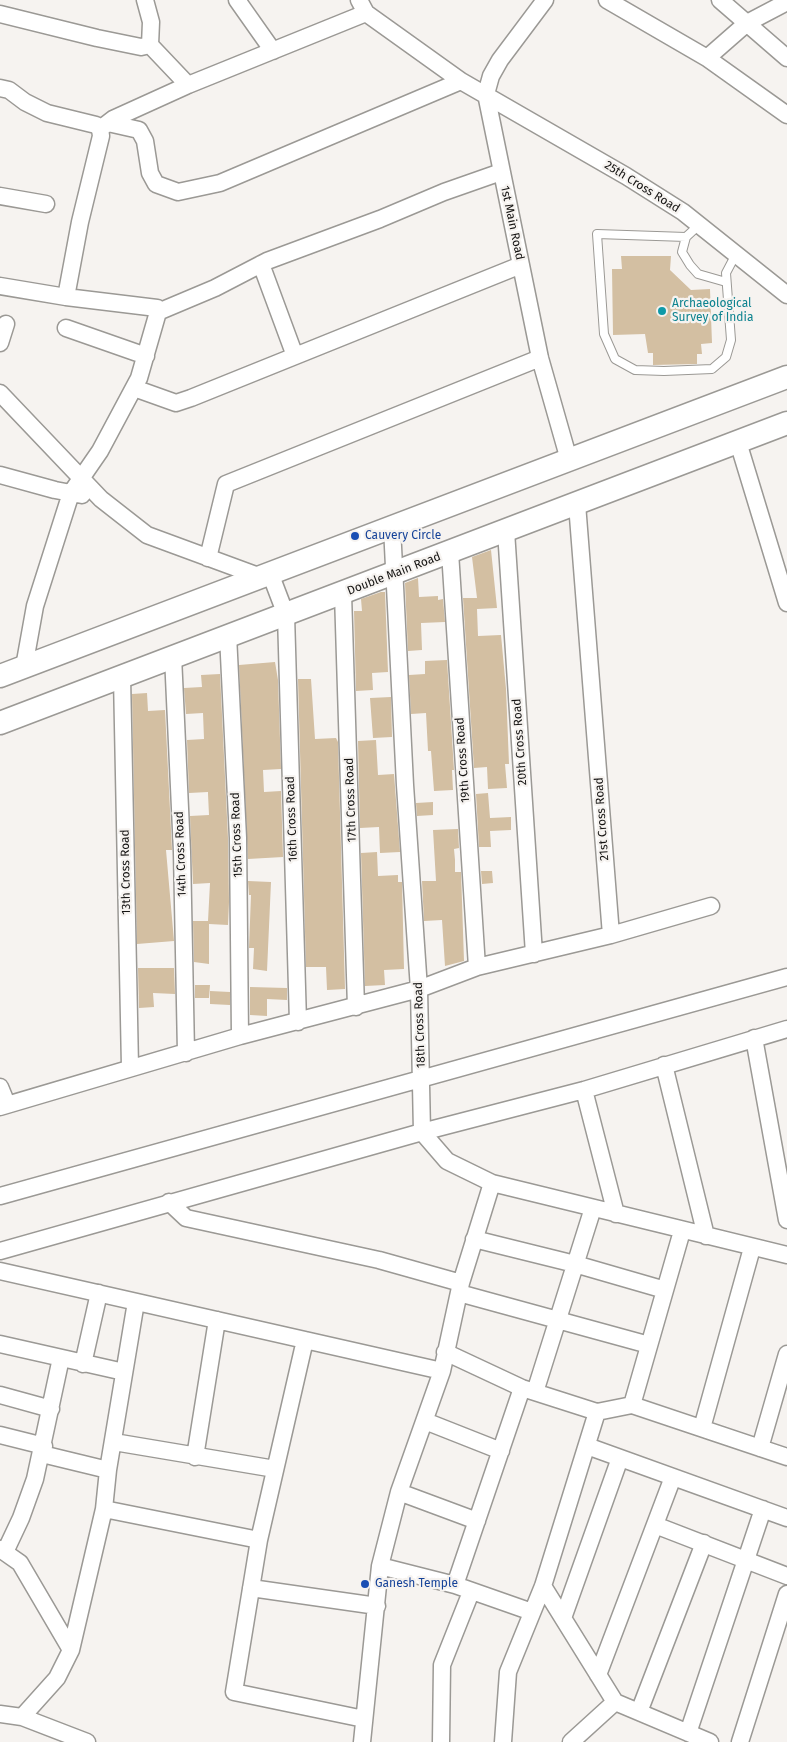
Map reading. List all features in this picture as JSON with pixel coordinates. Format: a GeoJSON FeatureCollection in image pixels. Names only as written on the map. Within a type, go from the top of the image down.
{"type":"FeatureCollection","features":[{"type":"Feature","properties":{"kind":"street"},"geometry":{"type":"LineString","coordinates":[[145,0],[151,22],[150,45],[188,85]]}},
{"type":"Feature","properties":{"kind":"street"},"geometry":{"type":"LineString","coordinates":[[237,0],[273,51]]}},
{"type":"Feature","properties":{"kind":"street","name":"1st Main Road"},"geometry":{"type":"LineString","coordinates":[[545,0],[500,60],[491,76],[486,94],[540,358],[569,460]]}},
{"type":"Feature","properties":{"kind":"street"},"geometry":{"type":"LineString","coordinates":[[607,0],[707,58],[787,115]]}},
{"type":"Feature","properties":{"kind":"street"},"geometry":{"type":"LineString","coordinates":[[720,0],[787,58]]}},
{"type":"Feature","properties":{"kind":"street"},"geometry":{"type":"LineString","coordinates":[[707,58],[747,23],[787,2]]}},
{"type":"Feature","properties":{"kind":"street"},"geometry":{"type":"LineString","coordinates":[[104,126],[188,85],[273,51],[363,7]]}},
{"type":"Feature","properties":{"kind":"street","name":"25th Cross Road"},"geometry":{"type":"LineString","coordinates":[[363,7],[461,81],[626,176],[699,225],[787,295]]}},
{"type":"Feature","properties":{"kind":"street"},"geometry":{"type":"LineString","coordinates":[[0,14],[97,38],[141,47],[150,45]]}},
{"type":"Feature","properties":{"kind":"street"},"geometry":{"type":"LineString","coordinates":[[0,88],[9,90],[24,102],[47,113],[96,125],[139,130],[145,141],[150,173],[156,184],[178,192],[220,183],[461,81]]}},
{"type":"Feature","properties":{"kind":"street"},"geometry":{"type":"LineString","coordinates":[[66,297],[80,222],[104,126]]}},
{"type":"Feature","properties":{"kind":"street"},"geometry":{"type":"LineString","coordinates":[[158,312],[215,288],[261,264],[444,192],[501,172]]}},
{"type":"Feature","properties":{"kind":"street"},"geometry":{"type":"LineString","coordinates":[[0,196],[46,204]]}},
{"type":"Feature","properties":{"kind":"street"},"geometry":{"type":"LineString","coordinates":[[261,264],[295,356]]}},
{"type":"Feature","properties":{"kind":"street"},"geometry":{"type":"LineString","coordinates":[[134,388],[176,403],[211,391],[521,265]]}},
{"type":"Feature","properties":{"kind":"street"},"geometry":{"type":"LineString","coordinates":[[0,286],[66,297],[157,308],[158,312],[146,356],[134,388],[100,451],[71,493],[35,606],[24,667]]}},
{"type":"Feature","properties":{"kind":"street"},"geometry":{"type":"LineString","coordinates":[[0,343],[6,324]]}},
{"type":"Feature","properties":{"kind":"street"},"geometry":{"type":"LineString","coordinates":[[66,328],[146,356]]}},
{"type":"Feature","properties":{"kind":"street"},"geometry":{"type":"LineString","coordinates":[[208,558],[226,484],[540,358]]}},
{"type":"Feature","properties":{"kind":"street"},"geometry":{"type":"LineString","coordinates":[[0,676],[787,378]]}},
{"type":"Feature","properties":{"kind":"street"},"geometry":{"type":"LineString","coordinates":[[0,393],[101,499],[147,534],[208,558],[265,575]]}},
{"type":"Feature","properties":{"kind":"street","name":"Double Main Road"},"geometry":{"type":"LineString","coordinates":[[0,723],[228,635],[343,594],[787,423]]}},
{"type":"Feature","properties":{"kind":"street"},"geometry":{"type":"LineString","coordinates":[[738,442],[787,603]]}},
{"type":"Feature","properties":{"kind":"street"},"geometry":{"type":"LineString","coordinates":[[0,474],[101,499]]}},
{"type":"Feature","properties":{"kind":"street","name":"21st Cross Road"},"geometry":{"type":"LineString","coordinates":[[577,504],[611,936]]}},
{"type":"Feature","properties":{"kind":"street","name":"18th Cross Road"},"geometry":{"type":"LineString","coordinates":[[392,526],[419,989],[422,1132]]}},
{"type":"Feature","properties":{"kind":"street","name":"20th Cross Road"},"geometry":{"type":"LineString","coordinates":[[506,531],[534,954]]}},
{"type":"Feature","properties":{"kind":"street","name":"19th Cross Road"},"geometry":{"type":"LineString","coordinates":[[450,552],[477,967]]}},
{"type":"Feature","properties":{"kind":"street","name":"16th Cross Road"},"geometry":{"type":"LineString","coordinates":[[265,575],[286,615],[298,1022]]}},
{"type":"Feature","properties":{"kind":"street","name":"17th Cross Road"},"geometry":{"type":"LineString","coordinates":[[343,594],[356,1007]]}},
{"type":"Feature","properties":{"kind":"street","name":"15th Cross Road"},"geometry":{"type":"LineString","coordinates":[[228,635],[238,838],[240,1036]]}},
{"type":"Feature","properties":{"kind":"street","name":"14th Cross Road"},"geometry":{"type":"LineString","coordinates":[[173,656],[182,852],[186,1053]]}},
{"type":"Feature","properties":{"kind":"street","name":"13th Cross Road"},"geometry":{"type":"LineString","coordinates":[[122,677],[130,1068]]}},
{"type":"Feature","properties":{"kind":"street"},"geometry":{"type":"LineString","coordinates":[[0,1086],[4,1106],[240,1036],[419,989],[477,967],[611,936],[711,906]]}},
{"type":"Feature","properties":{"kind":"street"},"geometry":{"type":"LineString","coordinates":[[0,1196],[787,977]]}},
{"type":"Feature","properties":{"kind":"street"},"geometry":{"type":"LineString","coordinates":[[0,1251],[422,1132],[584,1090],[664,1064],[787,1029]]}},
{"type":"Feature","properties":{"kind":"street"},"geometry":{"type":"LineString","coordinates":[[754,1038],[787,1220]]}},
{"type":"Feature","properties":{"kind":"street"},"geometry":{"type":"LineString","coordinates":[[664,1064],[706,1236]]}},
{"type":"Feature","properties":{"kind":"street"},"geometry":{"type":"LineString","coordinates":[[584,1090],[616,1214]]}},
{"type":"Feature","properties":{"kind":"street"},"geometry":{"type":"LineString","coordinates":[[422,1132],[446,1161],[492,1183],[787,1256]]}},
{"type":"Feature","properties":{"kind":"street"},"geometry":{"type":"LineString","coordinates":[[362,1742],[380,1566],[399,1492],[442,1371],[460,1288],[492,1183]]}},
{"type":"Feature","properties":{"kind":"street"},"geometry":{"type":"LineString","coordinates":[[169,1202],[186,1218],[379,1260],[557,1319],[649,1345]]}},
{"type":"Feature","properties":{"kind":"street"},"geometry":{"type":"LineString","coordinates":[[455,1586],[501,1451],[529,1390],[557,1319],[593,1208]]}},
{"type":"Feature","properties":{"kind":"street"},"geometry":{"type":"LineString","coordinates":[[632,1405],[682,1231]]}},
{"type":"Feature","properties":{"kind":"street"},"geometry":{"type":"LineString","coordinates":[[474,1239],[575,1264],[665,1290]]}},
{"type":"Feature","properties":{"kind":"street"},"geometry":{"type":"LineString","coordinates":[[702,1428],[752,1248]]}},
{"type":"Feature","properties":{"kind":"street"},"geometry":{"type":"LineString","coordinates":[[0,1271],[442,1371]]}},
{"type":"Feature","properties":{"kind":"street"},"geometry":{"type":"LineString","coordinates":[[83,1364],[99,1293]]}},
{"type":"Feature","properties":{"kind":"street"},"geometry":{"type":"LineString","coordinates":[[22,1717],[57,1678],[71,1650],[104,1509],[108,1470],[136,1302]]}},
{"type":"Feature","properties":{"kind":"street"},"geometry":{"type":"LineString","coordinates":[[195,1457],[218,1320]]}},
{"type":"Feature","properties":{"kind":"street"},"geometry":{"type":"LineString","coordinates":[[305,1340],[259,1540],[234,1692],[364,1719]]}},
{"type":"Feature","properties":{"kind":"street"},"geometry":{"type":"LineString","coordinates":[[0,1344],[124,1372]]}},
{"type":"Feature","properties":{"kind":"street"},"geometry":{"type":"LineString","coordinates":[[445,1352],[529,1390],[597,1412],[632,1405],[787,1457]]}},
{"type":"Feature","properties":{"kind":"street"},"geometry":{"type":"LineString","coordinates":[[760,1448],[787,1354]]}},
{"type":"Feature","properties":{"kind":"street"},"geometry":{"type":"LineString","coordinates":[[61,1358],[43,1450],[21,1518],[2,1551],[20,1563],[71,1650]]}},
{"type":"Feature","properties":{"kind":"street"},"geometry":{"type":"LineString","coordinates":[[0,1395],[51,1409]]}},
{"type":"Feature","properties":{"kind":"street"},"geometry":{"type":"LineString","coordinates":[[503,1742],[508,1672],[543,1586],[597,1412]]}},
{"type":"Feature","properties":{"kind":"street"},"geometry":{"type":"LineString","coordinates":[[425,1421],[501,1451]]}},
{"type":"Feature","properties":{"kind":"street"},"geometry":{"type":"LineString","coordinates":[[0,1435],[108,1470]]}},
{"type":"Feature","properties":{"kind":"street"},"geometry":{"type":"LineString","coordinates":[[114,1442],[275,1469]]}},
{"type":"Feature","properties":{"kind":"street"},"geometry":{"type":"LineString","coordinates":[[587,1446],[787,1518]]}},
{"type":"Feature","properties":{"kind":"street"},"geometry":{"type":"LineString","coordinates":[[563,1618],[620,1458]]}},
{"type":"Feature","properties":{"kind":"street"},"geometry":{"type":"LineString","coordinates":[[598,1674],[673,1477]]}},
{"type":"Feature","properties":{"kind":"street"},"geometry":{"type":"LineString","coordinates":[[399,1492],[477,1521]]}},
{"type":"Feature","properties":{"kind":"street"},"geometry":{"type":"LineString","coordinates":[[104,1509],[259,1540]]}},
{"type":"Feature","properties":{"kind":"street"},"geometry":{"type":"LineString","coordinates":[[688,1733],[763,1509]]}},
{"type":"Feature","properties":{"kind":"street"},"geometry":{"type":"LineString","coordinates":[[655,1525],[787,1576]]}},
{"type":"Feature","properties":{"kind":"street"},"geometry":{"type":"LineString","coordinates":[[639,1712],[704,1544]]}},
{"type":"Feature","properties":{"kind":"street"},"geometry":{"type":"LineString","coordinates":[[380,1566],[455,1586],[532,1612]]}},
{"type":"Feature","properties":{"kind":"street"},"geometry":{"type":"LineString","coordinates":[[543,1586],[614,1702],[710,1742]]}},
{"type":"Feature","properties":{"kind":"street"},"geometry":{"type":"LineString","coordinates":[[251,1588],[377,1606]]}},
{"type":"Feature","properties":{"kind":"street"},"geometry":{"type":"LineString","coordinates":[[441,1742],[442,1665],[471,1592]]}},
{"type":"Feature","properties":{"kind":"street"},"geometry":{"type":"LineString","coordinates":[[740,1742],[787,1594]]}},
{"type":"Feature","properties":{"kind":"street"},"geometry":{"type":"LineString","coordinates":[[571,1742],[614,1702]]}},
{"type":"Feature","properties":{"kind":"street"},"geometry":{"type":"LineString","coordinates":[[0,1714],[22,1717],[88,1742]]}},
{"type":"Feature","properties":{"kind":"lane"},"geometry":{"type":"LineString","coordinates":[[699,225],[686,237],[682,252],[698,274],[726,282]]}},
{"type":"Feature","properties":{"kind":"lane"},"geometry":{"type":"LineString","coordinates":[[686,237],[597,234],[604,334],[615,359],[635,370],[712,369],[726,357],[731,340],[726,273],[736,254]]}},
{"type":"Feature","properties":{"kind":"building","name":"Archaeological Survey of India"},"geometry":{"type":"Polygon","coordinates":[[[621,256],[671,256],[670,270],[691,290],[710,289],[712,343],[701,344],[702,354],[697,354],[697,364],[653,365],[653,353],[648,353],[645,334],[613,335],[612,269],[622,269],[621,256]]]}},
{"type":"Feature","properties":{"kind":"building"},"geometry":{"type":"Polygon","coordinates":[[[491,550],[497,608],[477,609],[478,636],[501,635],[506,689],[509,764],[505,764],[507,788],[488,789],[487,767],[474,768],[463,598],[477,598],[472,557],[491,550]]]}},
{"type":"Feature","properties":{"kind":"building"},"geometry":{"type":"Polygon","coordinates":[[[418,578],[419,597],[438,596],[438,600],[443,599],[445,622],[421,623],[422,650],[408,651],[405,583],[418,578]]]}},
{"type":"Feature","properties":{"kind":"building"},"geometry":{"type":"Polygon","coordinates":[[[385,592],[388,672],[372,673],[373,690],[356,691],[354,611],[362,611],[361,599],[385,592]]]}},
{"type":"Feature","properties":{"kind":"building"},"geometry":{"type":"Polygon","coordinates":[[[447,660],[454,770],[452,770],[453,790],[434,791],[431,751],[428,751],[426,713],[411,714],[409,675],[425,674],[425,661],[447,660]]]}},
{"type":"Feature","properties":{"kind":"building"},"geometry":{"type":"Polygon","coordinates":[[[275,662],[278,680],[281,769],[263,770],[264,792],[281,791],[283,857],[248,859],[239,665],[275,662]]]}},
{"type":"Feature","properties":{"kind":"building"},"geometry":{"type":"Polygon","coordinates":[[[220,674],[228,838],[229,902],[228,925],[209,924],[209,964],[194,962],[193,921],[208,921],[210,883],[193,884],[190,816],[209,815],[208,792],[189,793],[187,740],[204,739],[203,713],[186,714],[184,688],[202,687],[201,675],[220,674]]]}},
{"type":"Feature","properties":{"kind":"building"},"geometry":{"type":"Polygon","coordinates":[[[298,679],[311,679],[315,739],[336,738],[338,742],[345,989],[327,990],[326,967],[306,967],[298,679]]]}},
{"type":"Feature","properties":{"kind":"building"},"geometry":{"type":"Polygon","coordinates":[[[147,693],[148,711],[165,710],[172,850],[166,850],[174,941],[137,944],[132,694],[147,693]]]}},
{"type":"Feature","properties":{"kind":"building"},"geometry":{"type":"Polygon","coordinates":[[[391,697],[392,737],[373,738],[370,698],[391,697]]]}},
{"type":"Feature","properties":{"kind":"building"},"geometry":{"type":"Polygon","coordinates":[[[376,740],[378,775],[394,774],[400,852],[380,853],[379,827],[360,828],[358,741],[376,740]]]}},
{"type":"Feature","properties":{"kind":"building"},"geometry":{"type":"Polygon","coordinates":[[[488,793],[490,818],[511,817],[511,830],[490,831],[491,847],[479,847],[476,794],[488,793]]]}},
{"type":"Feature","properties":{"kind":"building"},"geometry":{"type":"Polygon","coordinates":[[[433,802],[433,815],[417,816],[416,803],[433,802]]]}},
{"type":"Feature","properties":{"kind":"building"},"geometry":{"type":"Polygon","coordinates":[[[458,829],[459,848],[454,849],[455,872],[461,872],[464,961],[445,966],[442,920],[424,921],[422,881],[436,881],[433,830],[458,829]]]}},
{"type":"Feature","properties":{"kind":"building"},"geometry":{"type":"Polygon","coordinates":[[[377,852],[378,876],[398,875],[398,882],[402,882],[404,969],[384,970],[385,985],[365,986],[361,853],[377,852]]]}},
{"type":"Feature","properties":{"kind":"building"},"geometry":{"type":"Polygon","coordinates":[[[481,871],[492,871],[493,883],[482,884],[481,871]]]}},
{"type":"Feature","properties":{"kind":"building"},"geometry":{"type":"Polygon","coordinates":[[[248,881],[271,882],[267,971],[253,969],[254,948],[249,948],[251,895],[249,895],[248,881]]]}},
{"type":"Feature","properties":{"kind":"building"},"geometry":{"type":"Polygon","coordinates":[[[138,968],[174,968],[175,994],[153,993],[154,1007],[139,1008],[138,968]]]}},
{"type":"Feature","properties":{"kind":"building"},"geometry":{"type":"Polygon","coordinates":[[[195,985],[210,985],[209,998],[195,998],[195,985]]]}},
{"type":"Feature","properties":{"kind":"building"},"geometry":{"type":"Polygon","coordinates":[[[250,987],[287,988],[287,1000],[267,999],[267,1016],[250,1015],[250,987]]]}},
{"type":"Feature","properties":{"kind":"building"},"geometry":{"type":"Polygon","coordinates":[[[210,991],[230,992],[230,1005],[210,1004],[210,991]]]}},
{"type":"Feature","properties":{"kind":"place","name":"Archaeological Survey of India"},"geometry":{"type":"Point","coordinates":[662,311]}},
{"type":"Feature","properties":{"kind":"place","name":"Cauvery Circle"},"geometry":{"type":"Point","coordinates":[355,536]}},
{"type":"Feature","properties":{"kind":"place","name":"Ganesh Temple"},"geometry":{"type":"Point","coordinates":[365,1584]}}]}
